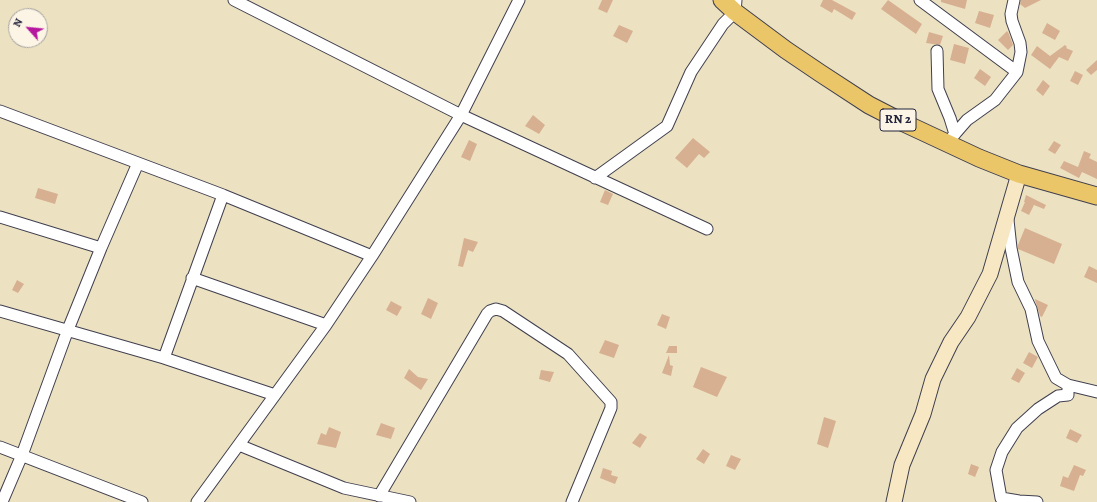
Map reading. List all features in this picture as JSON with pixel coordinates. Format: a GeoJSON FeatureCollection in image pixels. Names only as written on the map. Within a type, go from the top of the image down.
{"type":"FeatureCollection","features":[{"type":"Feature","properties":{"kind":"main road","name":"RN 2"},"geometry":{"type":"LineString","coordinates":[[722,0],[735,6],[791,53],[869,105],[907,125],[951,139],[979,158],[1019,174],[1097,196]]}},
{"type":"Feature","properties":{"kind":"street"},"geometry":{"type":"LineString","coordinates":[[234,0],[461,116],[707,229]]}},
{"type":"Feature","properties":{"kind":"street"},"geometry":{"type":"LineString","coordinates":[[920,0],[1017,72]]}},
{"type":"Feature","properties":{"kind":"street"},"geometry":{"type":"LineString","coordinates":[[951,139],[967,120],[993,103],[1017,72],[1021,47],[1012,21],[1011,14],[1014,0]]}},
{"type":"Feature","properties":{"kind":"street"},"geometry":{"type":"LineString","coordinates":[[198,502],[326,325],[372,256],[461,116],[515,1]]}},
{"type":"Feature","properties":{"kind":"street"},"geometry":{"type":"LineString","coordinates":[[595,178],[667,126],[691,72],[735,6]]}},
{"type":"Feature","properties":{"kind":"street"},"geometry":{"type":"LineString","coordinates":[[937,51],[938,89],[948,114],[951,139]]}},
{"type":"Feature","properties":{"kind":"street"},"geometry":{"type":"LineString","coordinates":[[0,111],[223,195],[372,256]]}},
{"type":"Feature","properties":{"kind":"street"},"geometry":{"type":"LineString","coordinates":[[2,502],[22,455],[67,332],[138,163]]}},
{"type":"Feature","properties":{"kind":"street"},"geometry":{"type":"LineString","coordinates":[[894,502],[902,465],[923,414],[933,379],[951,342],[968,317],[989,276],[1019,174]]}},
{"type":"Feature","properties":{"kind":"street"},"geometry":{"type":"LineString","coordinates":[[164,358],[223,195]]}},
{"type":"Feature","properties":{"kind":"street"},"geometry":{"type":"LineString","coordinates":[[1007,215],[1011,248],[1018,282],[1031,309],[1038,341],[1056,378],[1068,385],[1097,392]]}},
{"type":"Feature","properties":{"kind":"street"},"geometry":{"type":"LineString","coordinates":[[0,217],[101,248]]}},
{"type":"Feature","properties":{"kind":"street"},"geometry":{"type":"LineString","coordinates":[[192,278],[326,325]]}},
{"type":"Feature","properties":{"kind":"street"},"geometry":{"type":"LineString","coordinates":[[379,496],[487,314],[496,309],[503,311],[568,354],[612,402],[611,408],[572,502]]}},
{"type":"Feature","properties":{"kind":"street"},"geometry":{"type":"LineString","coordinates":[[0,311],[67,332],[164,358],[275,395]]}},
{"type":"Feature","properties":{"kind":"street"},"geometry":{"type":"LineString","coordinates":[[1037,502],[1001,498],[996,470],[1002,452],[1017,428],[1038,409],[1058,396],[1068,395],[1068,385]]}},
{"type":"Feature","properties":{"kind":"street"},"geometry":{"type":"LineString","coordinates":[[239,445],[344,488],[410,502]]}},
{"type":"Feature","properties":{"kind":"street"},"geometry":{"type":"LineString","coordinates":[[0,447],[142,502]]}},
{"type":"Feature","properties":{"kind":"building"},"geometry":{"type":"Polygon","coordinates":[[[602,0],[613,0],[607,13],[598,9],[602,0]]]}},
{"type":"Feature","properties":{"kind":"building"},"geometry":{"type":"Polygon","coordinates":[[[823,0],[832,0],[856,13],[852,20],[834,9],[832,13],[820,6],[823,0]]]}},
{"type":"Feature","properties":{"kind":"building"},"geometry":{"type":"Polygon","coordinates":[[[888,0],[922,24],[916,34],[881,9],[888,0]]]}},
{"type":"Feature","properties":{"kind":"building"},"geometry":{"type":"Polygon","coordinates":[[[941,0],[967,0],[965,9],[941,2],[941,0]]]}},
{"type":"Feature","properties":{"kind":"building"},"geometry":{"type":"Polygon","coordinates":[[[1021,0],[1041,0],[1025,8],[1020,4],[1021,0]]]}},
{"type":"Feature","properties":{"kind":"building"},"geometry":{"type":"Polygon","coordinates":[[[979,11],[994,15],[990,28],[975,23],[979,11]]]}},
{"type":"Feature","properties":{"kind":"building"},"geometry":{"type":"Polygon","coordinates":[[[1047,23],[1060,31],[1055,40],[1042,33],[1047,23]]]}},
{"type":"Feature","properties":{"kind":"building"},"geometry":{"type":"Polygon","coordinates":[[[619,25],[633,31],[627,43],[613,36],[619,25]]]}},
{"type":"Feature","properties":{"kind":"building"},"geometry":{"type":"Polygon","coordinates":[[[1007,31],[1013,45],[1008,50],[998,40],[1007,31]]]}},
{"type":"Feature","properties":{"kind":"building"},"geometry":{"type":"Polygon","coordinates":[[[929,32],[943,36],[940,45],[926,43],[929,32]]]}},
{"type":"Feature","properties":{"kind":"building"},"geometry":{"type":"Polygon","coordinates":[[[954,44],[969,48],[965,64],[950,60],[954,44]]]}},
{"type":"Feature","properties":{"kind":"building"},"geometry":{"type":"Polygon","coordinates":[[[1065,45],[1067,47],[1066,48],[1073,51],[1068,61],[1059,57],[1050,69],[1031,55],[1037,46],[1050,56],[1065,45]]]}},
{"type":"Feature","properties":{"kind":"building"},"geometry":{"type":"Polygon","coordinates":[[[1097,60],[1097,70],[1091,75],[1086,70],[1097,60]]]}},
{"type":"Feature","properties":{"kind":"building"},"geometry":{"type":"Polygon","coordinates":[[[980,69],[991,77],[985,86],[974,78],[980,69]]]}},
{"type":"Feature","properties":{"kind":"building"},"geometry":{"type":"Polygon","coordinates":[[[1075,71],[1083,75],[1078,85],[1070,81],[1075,71]]]}},
{"type":"Feature","properties":{"kind":"building"},"geometry":{"type":"Polygon","coordinates":[[[1043,80],[1050,86],[1043,96],[1036,90],[1043,80]]]}},
{"type":"Feature","properties":{"kind":"building"},"geometry":{"type":"Polygon","coordinates":[[[533,115],[545,125],[539,134],[525,126],[533,115]]]}},
{"type":"Feature","properties":{"kind":"building"},"geometry":{"type":"Polygon","coordinates":[[[693,138],[710,152],[704,158],[699,154],[687,168],[675,158],[693,138]]]}},
{"type":"Feature","properties":{"kind":"building"},"geometry":{"type":"Polygon","coordinates":[[[469,140],[477,144],[470,161],[461,157],[469,140]]]}},
{"type":"Feature","properties":{"kind":"building"},"geometry":{"type":"Polygon","coordinates":[[[1054,141],[1061,145],[1055,154],[1048,150],[1054,141]]]}},
{"type":"Feature","properties":{"kind":"building"},"geometry":{"type":"Polygon","coordinates":[[[1084,151],[1091,154],[1089,158],[1097,162],[1097,179],[1082,172],[1079,178],[1060,168],[1064,161],[1078,167],[1084,151]]]}},
{"type":"Feature","properties":{"kind":"building"},"geometry":{"type":"Polygon","coordinates":[[[38,188],[58,194],[55,204],[35,198],[38,188]]]}},
{"type":"Feature","properties":{"kind":"building"},"geometry":{"type":"Polygon","coordinates":[[[605,190],[613,194],[608,205],[600,202],[605,190]]]}},
{"type":"Feature","properties":{"kind":"building"},"geometry":{"type":"Polygon","coordinates":[[[1026,195],[1046,205],[1044,209],[1034,205],[1029,215],[1021,211],[1026,195]]]}},
{"type":"Feature","properties":{"kind":"building"},"geometry":{"type":"Polygon","coordinates":[[[1025,228],[1062,244],[1054,264],[1018,249],[1018,245],[1025,228]]]}},
{"type":"Feature","properties":{"kind":"building"},"geometry":{"type":"Polygon","coordinates":[[[464,238],[478,242],[473,252],[468,250],[463,267],[458,266],[464,238]]]}},
{"type":"Feature","properties":{"kind":"building"},"geometry":{"type":"Polygon","coordinates":[[[1089,266],[1097,270],[1097,283],[1084,277],[1089,266]]]}},
{"type":"Feature","properties":{"kind":"building"},"geometry":{"type":"Polygon","coordinates":[[[17,280],[24,284],[18,293],[12,290],[17,280]]]}},
{"type":"Feature","properties":{"kind":"building"},"geometry":{"type":"Polygon","coordinates":[[[428,298],[438,303],[431,319],[421,314],[428,298]]]}},
{"type":"Feature","properties":{"kind":"building"},"geometry":{"type":"Polygon","coordinates":[[[1035,299],[1048,305],[1042,317],[1040,316],[1035,299]]]}},
{"type":"Feature","properties":{"kind":"building"},"geometry":{"type":"Polygon","coordinates":[[[391,301],[402,307],[397,316],[386,310],[391,301]]]}},
{"type":"Feature","properties":{"kind":"building"},"geometry":{"type":"Polygon","coordinates":[[[662,314],[670,317],[666,329],[657,325],[662,314]]]}},
{"type":"Feature","properties":{"kind":"building"},"geometry":{"type":"Polygon","coordinates":[[[605,340],[619,345],[614,358],[599,353],[605,340]]]}},
{"type":"Feature","properties":{"kind":"building"},"geometry":{"type":"Polygon","coordinates":[[[669,346],[677,346],[677,353],[666,353],[669,346]]]}},
{"type":"Feature","properties":{"kind":"building"},"geometry":{"type":"Polygon","coordinates":[[[1029,352],[1038,357],[1032,368],[1023,363],[1029,352]]]}},
{"type":"Feature","properties":{"kind":"building"},"geometry":{"type":"Polygon","coordinates":[[[669,355],[670,365],[673,366],[671,376],[662,373],[669,355]]]}},
{"type":"Feature","properties":{"kind":"building"},"geometry":{"type":"Polygon","coordinates":[[[701,367],[727,377],[717,397],[693,387],[701,367]]]}},
{"type":"Feature","properties":{"kind":"building"},"geometry":{"type":"Polygon","coordinates":[[[1017,368],[1025,373],[1019,383],[1011,379],[1017,368]]]}},
{"type":"Feature","properties":{"kind":"building"},"geometry":{"type":"Polygon","coordinates":[[[409,369],[418,377],[428,379],[421,390],[404,378],[409,369]]]}},
{"type":"Feature","properties":{"kind":"building"},"geometry":{"type":"Polygon","coordinates":[[[541,370],[554,372],[550,382],[539,379],[541,370]]]}},
{"type":"Feature","properties":{"kind":"building"},"geometry":{"type":"Polygon","coordinates":[[[824,417],[836,421],[828,448],[817,444],[824,417]]]}},
{"type":"Feature","properties":{"kind":"building"},"geometry":{"type":"Polygon","coordinates":[[[381,423],[395,428],[391,439],[376,435],[381,423]]]}},
{"type":"Feature","properties":{"kind":"building"},"geometry":{"type":"Polygon","coordinates":[[[329,427],[341,432],[336,448],[317,444],[321,433],[326,435],[329,427]]]}},
{"type":"Feature","properties":{"kind":"building"},"geometry":{"type":"Polygon","coordinates":[[[1070,429],[1082,435],[1077,443],[1066,438],[1070,429]]]}},
{"type":"Feature","properties":{"kind":"building"},"geometry":{"type":"Polygon","coordinates":[[[640,433],[647,437],[640,448],[632,443],[640,433]]]}},
{"type":"Feature","properties":{"kind":"building"},"geometry":{"type":"Polygon","coordinates":[[[703,449],[710,454],[704,464],[696,459],[703,449]]]}},
{"type":"Feature","properties":{"kind":"building"},"geometry":{"type":"Polygon","coordinates":[[[731,455],[741,459],[735,470],[726,466],[731,455]]]}},
{"type":"Feature","properties":{"kind":"building"},"geometry":{"type":"Polygon","coordinates":[[[971,464],[979,467],[975,477],[968,474],[971,464]]]}},
{"type":"Feature","properties":{"kind":"building"},"geometry":{"type":"Polygon","coordinates":[[[1074,465],[1086,470],[1083,476],[1080,475],[1074,491],[1060,486],[1063,476],[1068,478],[1074,465]]]}},
{"type":"Feature","properties":{"kind":"building"},"geometry":{"type":"Polygon","coordinates":[[[603,468],[612,471],[611,475],[618,477],[615,484],[600,478],[603,468]]]}}]}
